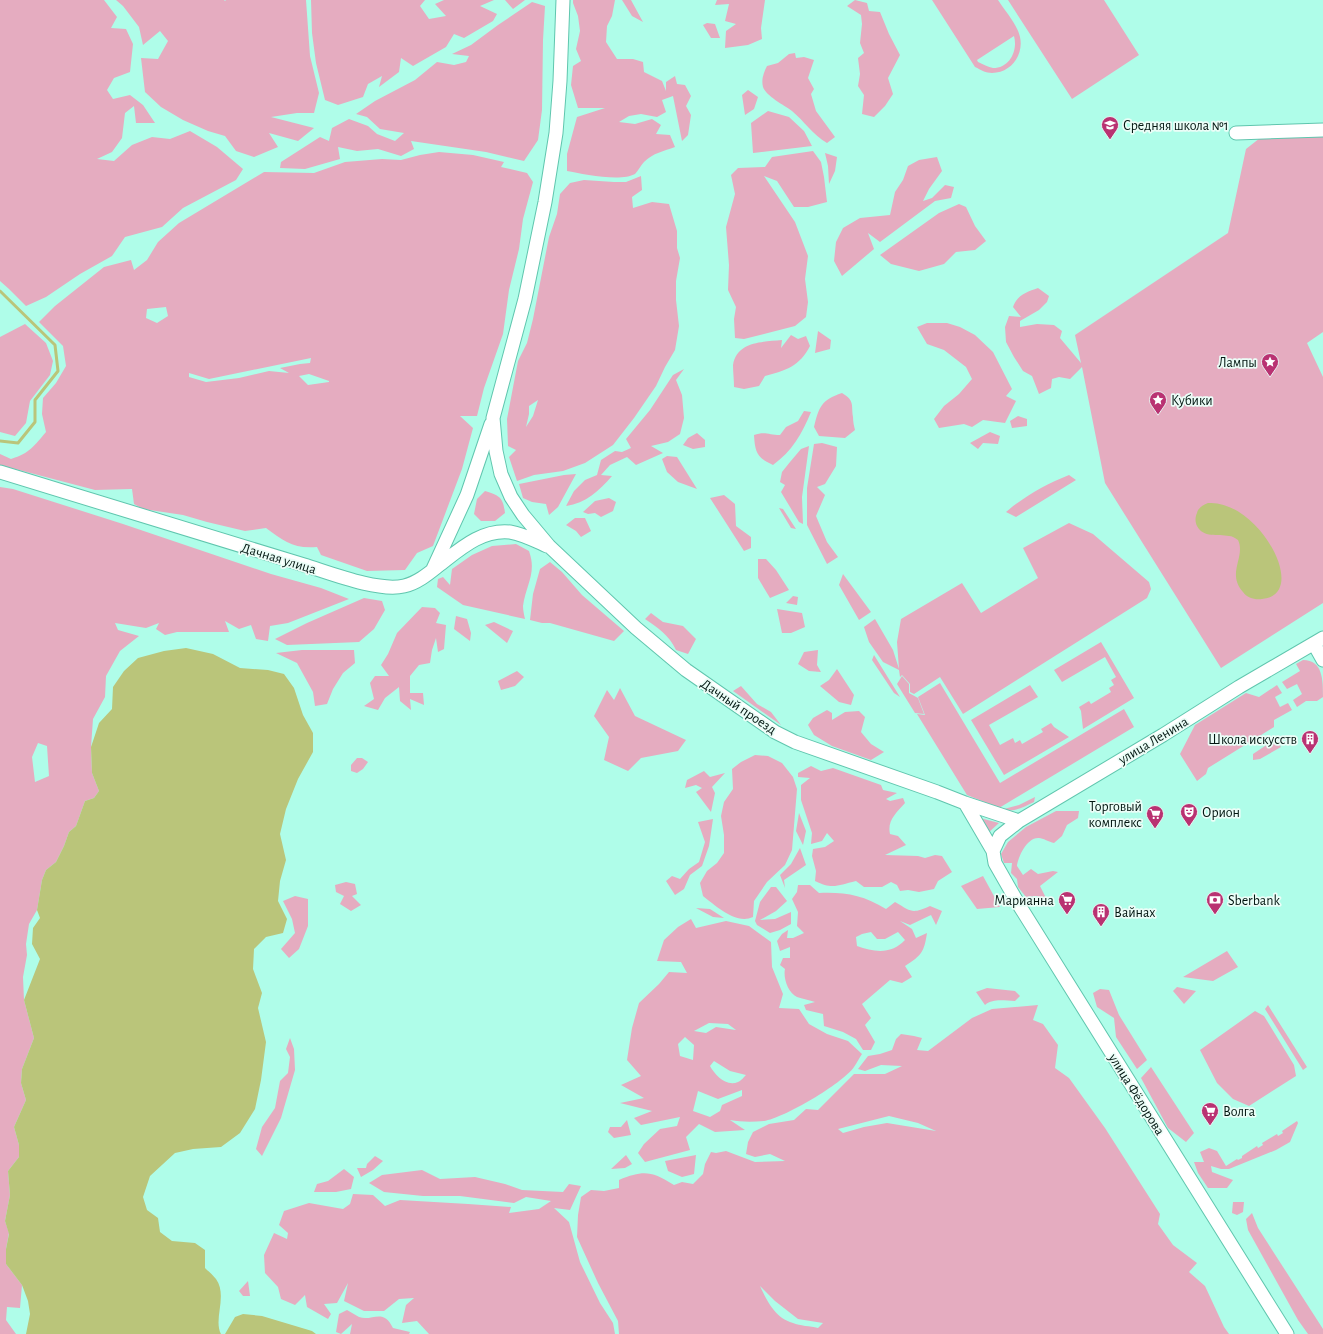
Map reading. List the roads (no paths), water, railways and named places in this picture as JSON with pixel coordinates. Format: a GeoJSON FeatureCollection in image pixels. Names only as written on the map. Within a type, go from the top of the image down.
{"type":"FeatureCollection","features":[{"type":"Feature","properties":{"kind":"street"},"geometry":{"type":"LineString","coordinates":[[432,571],[467,495],[493,418],[525,299],[545,202],[556,133],[560,81],[562,0]]}},
{"type":"Feature","properties":{"kind":"street"},"geometry":{"type":"LineString","coordinates":[[1236,133],[1323,130]]}},
{"type":"Feature","properties":{"kind":"street","name":"Дачный проезд"},"geometry":{"type":"LineString","coordinates":[[493,418],[496,451],[501,474],[511,497],[523,515],[549,546],[636,628],[686,670],[775,732],[795,742],[1019,821]]}},
{"type":"Feature","properties":{"kind":"street","name":"Дачная улица"},"geometry":{"type":"LineString","coordinates":[[0,472],[296,563],[389,588],[405,586],[418,581],[459,549],[478,538],[494,533],[510,532],[549,546]]}},
{"type":"Feature","properties":{"kind":"street"},"geometry":{"type":"LineString","coordinates":[[1318,641],[1323,660]]}},
{"type":"Feature","properties":{"kind":"street","name":"улица Ленина"},"geometry":{"type":"LineString","coordinates":[[993,851],[1000,836],[1019,821],[1163,735],[1239,687],[1318,641]]}},
{"type":"Feature","properties":{"kind":"street","name":"улица Фёдорова"},"geometry":{"type":"LineString","coordinates":[[965,803],[993,851],[995,864],[1019,905],[1287,1334]]}},
{"type":"Feature","properties":{"kind":"waterway"},"geometry":{"type":"LineString","coordinates":[[0,291],[55,345],[58,371],[35,400],[35,422],[18,443],[0,441]]}},
{"type":"Feature","properties":{"kind":"place","name":"Средняя школа №1"},"geometry":{"type":"Point","coordinates":[1110,140]}},
{"type":"Feature","properties":{"kind":"place","name":"Лампы"},"geometry":{"type":"Point","coordinates":[1270,377]}},
{"type":"Feature","properties":{"kind":"place","name":"Кубики"},"geometry":{"type":"Point","coordinates":[1158,415]}},
{"type":"Feature","properties":{"kind":"place","name":"Школа искусств"},"geometry":{"type":"Point","coordinates":[1310,754]}},
{"type":"Feature","properties":{"kind":"place","name":"Орион"},"geometry":{"type":"Point","coordinates":[1189,827]}},
{"type":"Feature","properties":{"kind":"place","name":"Торговый комплекс"},"geometry":{"type":"Point","coordinates":[1155,829]}},
{"type":"Feature","properties":{"kind":"place","name":"Марианна"},"geometry":{"type":"Point","coordinates":[1067,915]}},
{"type":"Feature","properties":{"kind":"place","name":"Sberbank"},"geometry":{"type":"Point","coordinates":[1215,915]}},
{"type":"Feature","properties":{"kind":"place","name":"Вайнах"},"geometry":{"type":"Point","coordinates":[1101,927]}},
{"type":"Feature","properties":{"kind":"place","name":"Волга"},"geometry":{"type":"Point","coordinates":[1210,1126]}}]}
